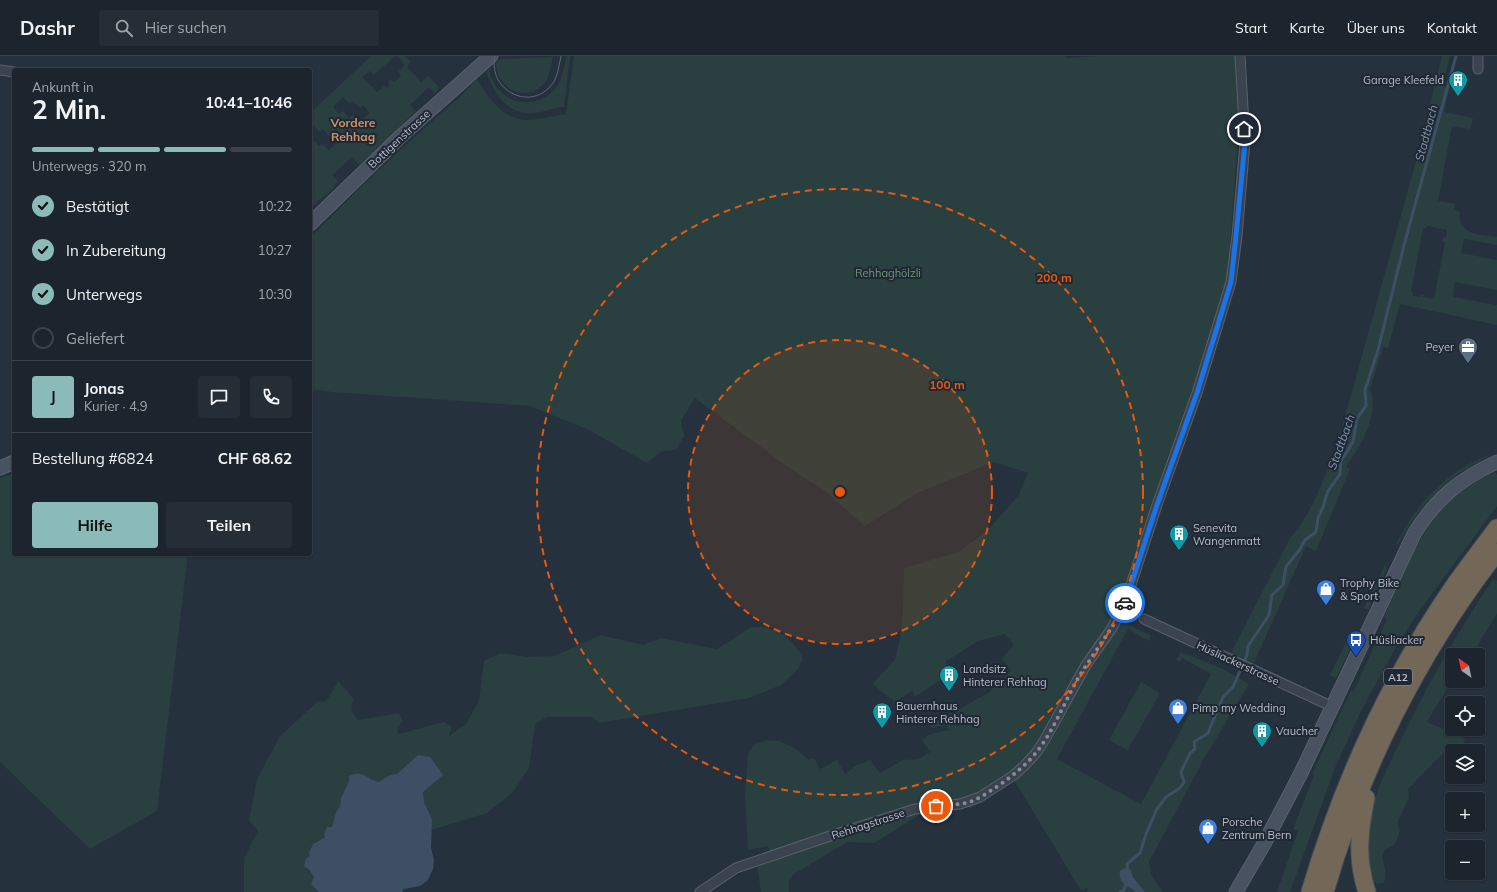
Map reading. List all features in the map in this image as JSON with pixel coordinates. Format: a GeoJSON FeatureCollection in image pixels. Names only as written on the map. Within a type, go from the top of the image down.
{"type":"FeatureCollection","features":[{"type":"Feature","properties":{"kind":"highway","name":"A12"},"geometry":{"type":"LineString","coordinates":[[1310,892],[1330,829],[1352,772],[1387,699],[1413,651],[1454,587],[1496,530]]}},
{"type":"Feature","properties":{"kind":"highway","name":"A12"},"geometry":{"type":"LineString","coordinates":[[1325,892],[1348,822],[1376,754],[1400,705],[1425,659],[1465,595],[1494,556]]}},
{"type":"Feature","properties":{"kind":"highway"},"geometry":{"type":"LineString","coordinates":[[1367,892],[1361,864],[1359,837],[1376,754]]}},
{"type":"Feature","properties":{"kind":"highway"},"geometry":{"type":"LineString","coordinates":[[1299,892],[1333,799],[1352,772]]}},
{"type":"Feature","properties":{"kind":"main road","name":"Bottigenstrasse"},"geometry":{"type":"LineString","coordinates":[[312,222],[401,136],[491,56]]}},
{"type":"Feature","properties":{"kind":"main road"},"geometry":{"type":"LineString","coordinates":[[1236,892],[1291,793],[1333,708],[1408,543],[1432,508],[1452,488],[1474,473],[1497,462]]}},
{"type":"Feature","properties":{"kind":"main road"},"geometry":{"type":"LineString","coordinates":[[0,468],[12,463]]}},
{"type":"Feature","properties":{"kind":"street","name":"Rehhagstrasse"},"geometry":{"type":"LineString","coordinates":[[700,892],[736,868],[824,838],[915,809],[960,804],[971,801],[980,797],[1014,775],[1036,753],[1044,741],[1086,665],[1112,628],[1126,600],[1157,505],[1197,393],[1229,289],[1236,236],[1245,142],[1240,56]]}},
{"type":"Feature","properties":{"kind":"street"},"geometry":{"type":"LineString","coordinates":[[1478,56],[1478,69]]}},
{"type":"Feature","properties":{"kind":"street"},"geometry":{"type":"LineString","coordinates":[[0,70],[12,72]]}},
{"type":"Feature","properties":{"kind":"street","name":"Hüsliackerstrasse"},"geometry":{"type":"LineString","coordinates":[[1144,619],[1333,708]]}},
{"type":"Feature","properties":{"kind":"green space"},"geometry":{"type":"Polygon","coordinates":[[[371,56],[395,56],[374,75],[370,71],[362,77],[377,92],[384,86],[387,88],[390,85],[388,82],[391,79],[394,82],[401,76],[398,72],[405,65],[397,56],[405,56],[411,62],[407,67],[421,82],[428,76],[439,87],[435,93],[429,87],[410,105],[416,111],[359,165],[352,157],[332,175],[338,181],[334,186],[335,187],[312,206],[312,139],[319,146],[322,144],[329,150],[339,141],[333,134],[329,136],[323,129],[319,132],[313,125],[312,126],[312,111],[371,56]],[[343,97],[333,107],[339,114],[343,111],[349,118],[353,115],[359,122],[370,113],[363,105],[360,108],[353,101],[350,104],[343,97]]]}},
{"type":"Feature","properties":{"kind":"green space"},"geometry":{"type":"Polygon","coordinates":[[[567,56],[570,56],[564,107],[534,113],[516,111],[503,102],[493,88],[486,72],[489,69],[494,84],[507,96],[514,100],[530,102],[545,97],[557,86],[562,75],[567,56]]]}},
{"type":"Feature","properties":{"kind":"green space","name":"Rehhaghölzli"},"geometry":{"type":"Polygon","coordinates":[[[574,56],[1065,56],[1065,58],[1100,56],[1235,56],[1239,123],[1230,247],[1226,280],[1206,355],[1122,599],[1109,625],[1036,750],[995,783],[969,797],[953,801],[916,804],[770,851],[767,846],[748,850],[745,795],[748,754],[755,744],[768,740],[780,741],[796,749],[809,760],[814,758],[820,769],[837,760],[845,774],[857,765],[870,760],[880,773],[903,760],[918,759],[930,752],[922,740],[930,734],[949,730],[947,725],[932,728],[930,725],[988,693],[1011,671],[1002,658],[1014,645],[1005,634],[978,641],[945,662],[951,673],[915,697],[912,691],[895,702],[872,684],[895,660],[900,638],[903,611],[904,568],[959,552],[988,530],[1018,496],[1028,473],[994,462],[917,493],[865,526],[825,491],[781,462],[695,398],[681,421],[684,436],[676,450],[662,451],[647,463],[589,430],[530,406],[312,389],[312,236],[370,178],[477,79],[491,100],[497,106],[510,116],[517,119],[541,119],[566,114],[574,56]]]}},
{"type":"Feature","properties":{"kind":"green space"},"geometry":{"type":"Polygon","coordinates":[[[1442,56],[1450,56],[1443,85],[1450,87],[1444,112],[1473,118],[1470,129],[1452,126],[1438,201],[1455,204],[1454,210],[1460,212],[1460,221],[1466,230],[1476,234],[1497,237],[1497,245],[1464,239],[1461,253],[1497,260],[1497,290],[1455,282],[1453,297],[1497,305],[1497,325],[1400,304],[1388,348],[1383,347],[1370,389],[1373,408],[1371,419],[1363,440],[1346,466],[1350,469],[1316,551],[1306,546],[1254,663],[1231,653],[1290,538],[1308,513],[1327,471],[1342,427],[1412,176],[1442,56]],[[1427,226],[1426,228],[1423,228],[1411,292],[1414,293],[1413,296],[1420,297],[1421,294],[1424,295],[1423,297],[1434,299],[1445,242],[1442,241],[1443,237],[1446,237],[1447,230],[1427,226]]]}},
{"type":"Feature","properties":{"kind":"green space"},"geometry":{"type":"Polygon","coordinates":[[[553,57],[546,81],[539,88],[531,92],[523,93],[507,87],[501,81],[497,73],[496,63],[501,59],[553,57]]]}},
{"type":"Feature","properties":{"kind":"green space"},"geometry":{"type":"Polygon","coordinates":[[[1488,455],[1489,456],[1448,481],[1437,491],[1418,514],[1397,545],[1396,544],[1413,516],[1434,491],[1459,470],[1488,455]]]}},
{"type":"Feature","properties":{"kind":"green space"},"geometry":{"type":"Polygon","coordinates":[[[1495,472],[1497,475],[1497,506],[1420,610],[1396,647],[1361,711],[1335,768],[1290,892],[1277,892],[1298,831],[1293,829],[1314,775],[1312,774],[1387,619],[1384,618],[1416,548],[1436,516],[1449,502],[1467,487],[1495,472]]]}},
{"type":"Feature","properties":{"kind":"green space"},"geometry":{"type":"Polygon","coordinates":[[[12,474],[12,556],[188,556],[157,811],[90,849],[0,762],[0,478],[12,474]]]}},
{"type":"Feature","properties":{"kind":"green space"},"geometry":{"type":"Polygon","coordinates":[[[1385,565],[1387,569],[1368,610],[1364,608],[1385,565]]]}},
{"type":"Feature","properties":{"kind":"green space"},"geometry":{"type":"Polygon","coordinates":[[[1493,579],[1497,581],[1497,613],[1476,648],[1450,648],[1493,579]]]}},
{"type":"Feature","properties":{"kind":"green space"},"geometry":{"type":"Polygon","coordinates":[[[1121,620],[1151,636],[1149,641],[1128,629],[1057,759],[1141,804],[1211,674],[1182,658],[1180,662],[1176,660],[1181,652],[1223,669],[1249,684],[1205,757],[1149,862],[1151,874],[1163,892],[1145,892],[1133,877],[1131,870],[1126,886],[1135,892],[1087,892],[1088,888],[1083,890],[1080,889],[1014,780],[973,807],[921,814],[874,843],[847,842],[794,874],[789,879],[789,892],[761,892],[757,865],[800,849],[917,812],[966,806],[1013,779],[1121,620]]]}},
{"type":"Feature","properties":{"kind":"green space"},"geometry":{"type":"Polygon","coordinates":[[[751,627],[763,627],[778,632],[797,648],[803,658],[798,669],[781,685],[749,698],[599,723],[592,717],[547,717],[535,724],[529,768],[513,792],[487,813],[431,830],[432,819],[424,802],[418,755],[398,773],[388,776],[379,782],[374,781],[371,778],[349,776],[349,781],[341,798],[340,806],[336,812],[332,827],[325,837],[316,841],[304,866],[314,877],[319,892],[244,892],[244,858],[258,831],[249,821],[257,779],[280,736],[318,701],[326,702],[338,681],[354,699],[352,710],[358,720],[399,713],[403,721],[397,727],[398,734],[444,722],[452,726],[449,736],[466,724],[479,701],[484,661],[500,653],[527,657],[554,656],[601,635],[643,645],[661,638],[717,649],[751,627]]]}},
{"type":"Feature","properties":{"kind":"green space"},"geometry":{"type":"Polygon","coordinates":[[[1348,638],[1354,641],[1336,678],[1330,675],[1348,638]]]}},
{"type":"Feature","properties":{"kind":"green space"},"geometry":{"type":"Polygon","coordinates":[[[1445,656],[1445,688],[1447,688],[1427,722],[1445,730],[1445,736],[1460,736],[1465,740],[1463,744],[1445,744],[1445,753],[1442,754],[1408,789],[1409,798],[1397,823],[1400,831],[1395,844],[1385,850],[1382,855],[1385,872],[1384,883],[1377,884],[1373,881],[1368,859],[1367,843],[1369,820],[1378,790],[1386,771],[1431,680],[1445,656]]]}},
{"type":"Feature","properties":{"kind":"green space"},"geometry":{"type":"Polygon","coordinates":[[[1141,682],[1160,693],[1128,750],[1109,740],[1141,682]]]}},
{"type":"Feature","properties":{"kind":"water"},"geometry":{"type":"Polygon","coordinates":[[[418,755],[430,757],[443,775],[423,792],[424,802],[432,819],[431,848],[434,860],[433,869],[428,880],[420,886],[404,889],[402,892],[319,892],[311,884],[314,877],[304,866],[306,859],[310,856],[309,853],[313,844],[325,837],[324,834],[327,827],[332,827],[336,812],[340,806],[341,798],[349,781],[349,776],[354,774],[362,774],[379,782],[388,776],[398,773],[418,755]]]}},
{"type":"Feature","properties":{"kind":"water"},"geometry":{"type":"Polygon","coordinates":[[[1125,868],[1131,870],[1133,877],[1145,892],[1135,892],[1121,881],[1120,871],[1125,868]]]}},
{"type":"Feature","properties":{"kind":"waterway","name":"Stadtbach"},"geometry":{"type":"LineString","coordinates":[[1128,872],[1127,864],[1140,853],[1146,834],[1157,809],[1166,797],[1180,788],[1184,782],[1181,772],[1190,753],[1195,749],[1194,742],[1208,733],[1223,697],[1233,687],[1247,655],[1248,646],[1269,615],[1272,595],[1283,585],[1286,567],[1305,540],[1316,532],[1318,518],[1328,491],[1340,474],[1341,461],[1353,442],[1357,418],[1366,406],[1365,390],[1378,350],[1404,245],[1456,56]]}},
{"type":"Feature","properties":{"kind":"waterway"},"geometry":{"type":"LineString","coordinates":[[1120,892],[1124,890],[1126,883]]}},
{"type":"Feature","properties":{"kind":"tram line"},"geometry":{"type":"LineString","coordinates":[[495,56],[494,68],[498,79],[504,88],[513,94],[523,97],[534,96],[544,92],[553,83],[561,56]]}},
{"type":"Feature","properties":{"kind":"way so far"},"geometry":{"type":"LineString","coordinates":[[936,806],[960,804],[980,797],[997,787],[1024,766],[1036,753],[1044,741],[1073,687],[1086,665],[1112,628],[1125,603]]}},
{"type":"Feature","properties":{"kind":"place","name":"Garage Kleefeld"},"geometry":{"type":"Point","coordinates":[1458,97]}},
{"type":"Feature","properties":{"kind":"place","name":"Peyer"},"geometry":{"type":"Point","coordinates":[1468,364]}},
{"type":"Feature","properties":{"kind":"place","name":"Senevita Wangenmatt"},"geometry":{"type":"Point","coordinates":[1179,551]}},
{"type":"Feature","properties":{"kind":"place","name":"Trophy Bike & Sport"},"geometry":{"type":"Point","coordinates":[1326,606]}},
{"type":"Feature","properties":{"kind":"place","name":"Hüsliacker"},"geometry":{"type":"Point","coordinates":[1356,657]}},
{"type":"Feature","properties":{"kind":"place","name":"Landsitz Hinterer Rehhag"},"geometry":{"type":"Point","coordinates":[949,692]}},
{"type":"Feature","properties":{"kind":"place","name":"Pimp my Wedding"},"geometry":{"type":"Point","coordinates":[1178,725]}},
{"type":"Feature","properties":{"kind":"place","name":"Bauernhaus Hinterer Rehhag"},"geometry":{"type":"Point","coordinates":[882,729]}},
{"type":"Feature","properties":{"kind":"place","name":"Vaucher"},"geometry":{"type":"Point","coordinates":[1262,748]}},
{"type":"Feature","properties":{"kind":"place","name":"Porsche Zentrum Bern"},"geometry":{"type":"Point","coordinates":[1208,845]}},
{"type":"Feature","properties":{"kind":"district","name":"Vordere Rehhag"},"geometry":{"type":"Point","coordinates":[353,129]}},
{"type":"Feature","properties":{"kind":"route"},"geometry":{"type":"LineString","coordinates":[[1125,603],[1157,505],[1197,393],[1231,282],[1245,142],[1244,129]]}}]}
